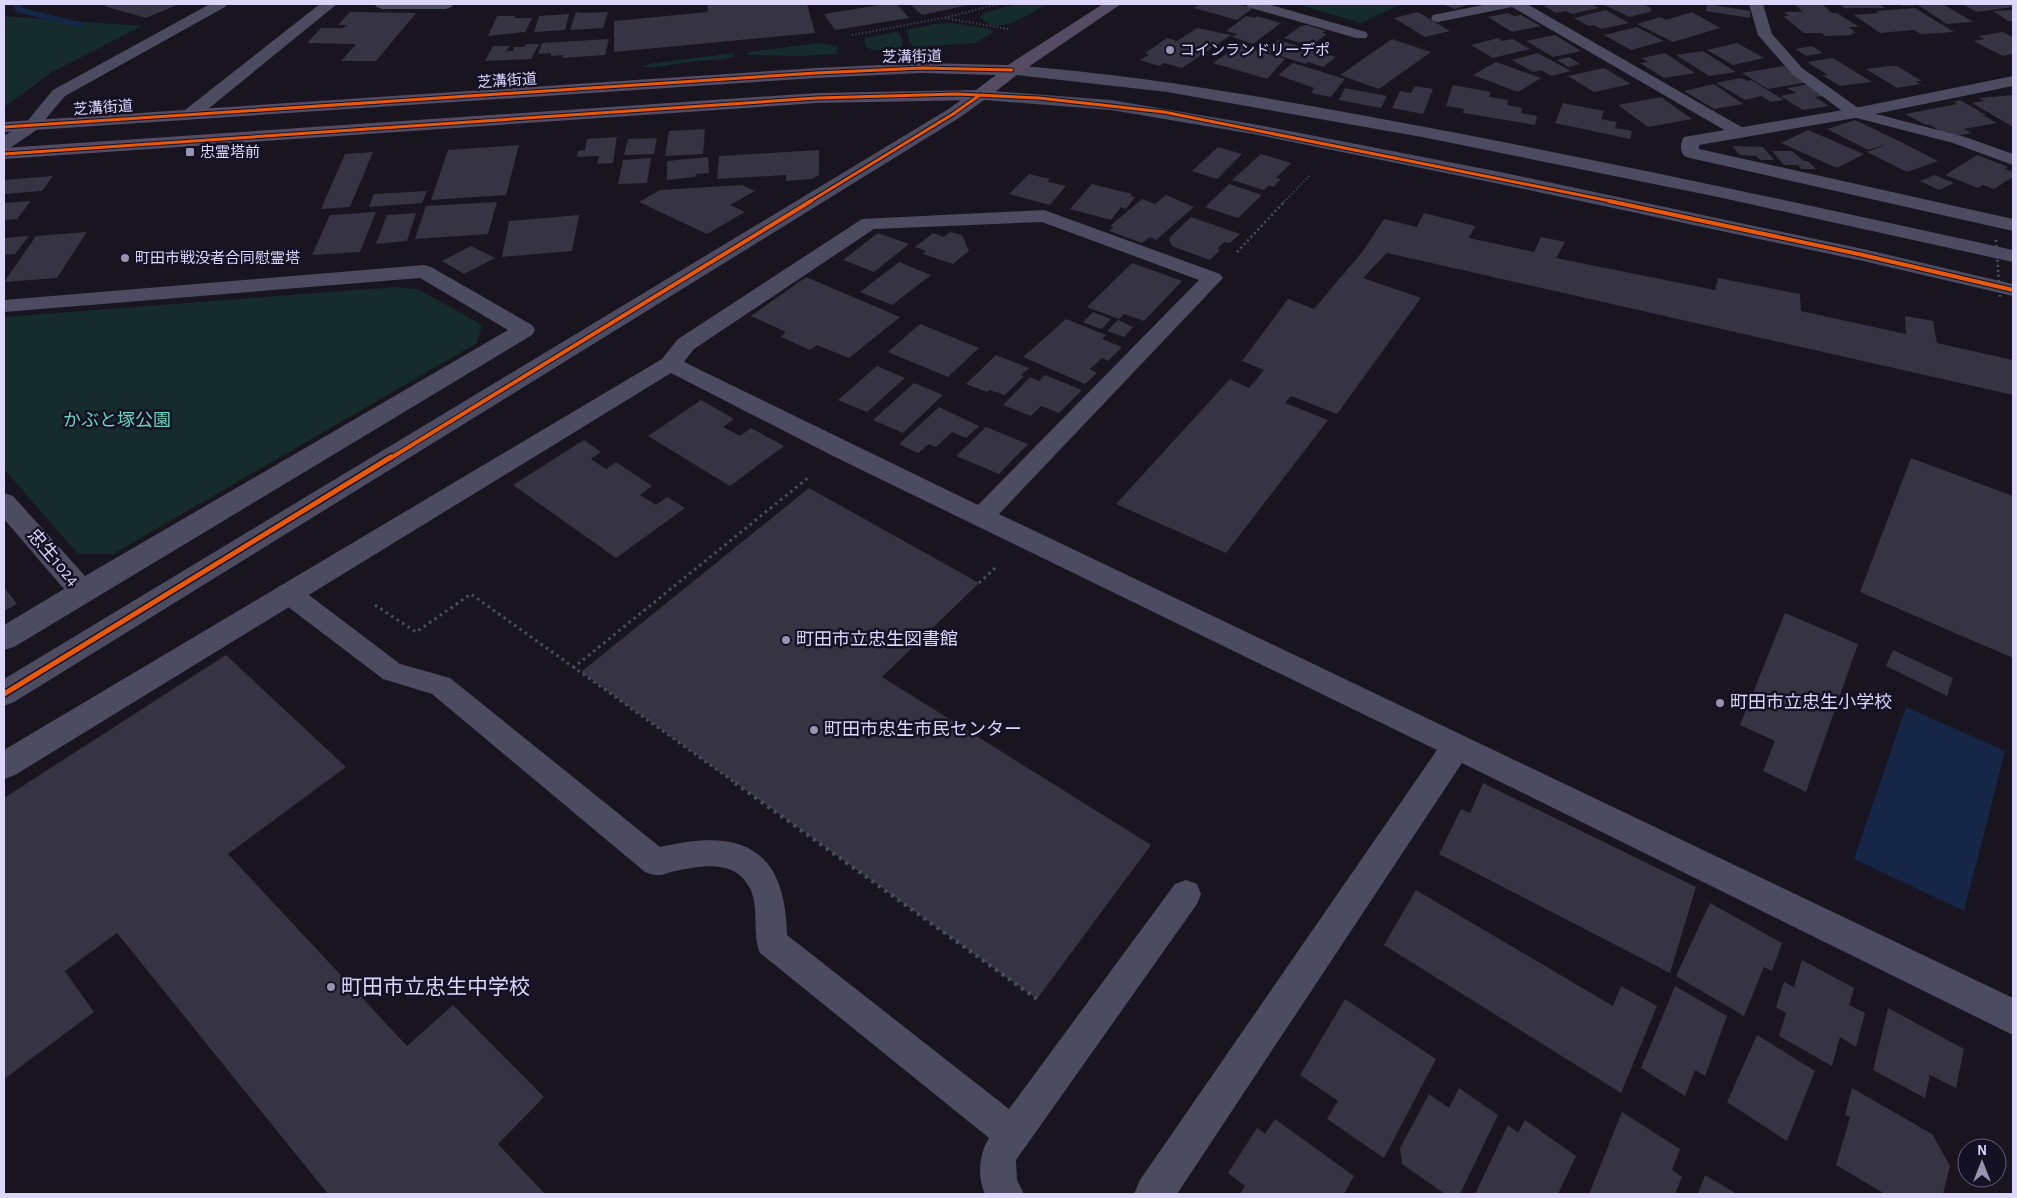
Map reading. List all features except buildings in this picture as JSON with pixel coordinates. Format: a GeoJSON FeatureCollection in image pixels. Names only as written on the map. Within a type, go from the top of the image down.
{"type":"FeatureCollection","features":[{"type":"Feature","properties":{"kind":"main road"},"geometry":{"type":"LineString","coordinates":[[4,154],[818,98],[904,94],[980,95],[1012,70],[1113,4]]}},
{"type":"Feature","properties":{"kind":"main road","name":"芝溝街道"},"geometry":{"type":"LineString","coordinates":[[4,127],[816,73],[922,68],[1012,70]]}},
{"type":"Feature","properties":{"kind":"street"},"geometry":{"type":"LineString","coordinates":[[191,114],[329,4]]}},
{"type":"Feature","properties":{"kind":"street"},"geometry":{"type":"LineString","coordinates":[[382,4],[446,4]]}},
{"type":"Feature","properties":{"kind":"street"},"geometry":{"type":"LineString","coordinates":[[1012,70],[1117,79],[1266,103],[1509,149],[1862,222],[2013,256]]}},
{"type":"Feature","properties":{"kind":"street"},"geometry":{"type":"LineString","coordinates":[[2013,81],[1855,113],[1690,141],[1690,152],[2013,225]]}},
{"type":"Feature","properties":{"kind":"street"},"geometry":{"type":"LineString","coordinates":[[4,694],[953,114],[980,95],[1111,105],[1244,127],[1510,180],[1854,253],[2006,294]]}},
{"type":"Feature","properties":{"kind":"street"},"geometry":{"type":"LineString","coordinates":[[4,144],[32,125]]}},
{"type":"Feature","properties":{"kind":"street"},"geometry":{"type":"LineString","coordinates":[[4,766],[670,364],[686,344],[869,223],[1044,216],[1214,278],[981,517]]}},
{"type":"Feature","properties":{"kind":"street"},"geometry":{"type":"LineString","coordinates":[[4,306],[424,271],[524,330],[4,639]]}},
{"type":"Feature","properties":{"kind":"street"},"geometry":{"type":"LineString","coordinates":[[670,364],[842,450],[2013,1016]]}},
{"type":"Feature","properties":{"kind":"street","name":"忠生1024"},"geometry":{"type":"LineString","coordinates":[[4,502],[82,591]]}},
{"type":"Feature","properties":{"kind":"street"},"geometry":{"type":"LineString","coordinates":[[1154,1194],[1457,746]]}},
{"type":"Feature","properties":{"kind":"lane"},"geometry":{"type":"LineString","coordinates":[[32,125],[59,94],[220,4]]}},
{"type":"Feature","properties":{"kind":"lane"},"geometry":{"type":"LineString","coordinates":[[1253,4],[1278,7],[1361,35]]}},
{"type":"Feature","properties":{"kind":"lane"},"geometry":{"type":"LineString","coordinates":[[1438,18],[1507,4]]}},
{"type":"Feature","properties":{"kind":"lane"},"geometry":{"type":"LineString","coordinates":[[1517,4],[1605,52],[1739,132]]}},
{"type":"Feature","properties":{"kind":"lane"},"geometry":{"type":"LineString","coordinates":[[1756,4],[1765,35],[1797,71],[1855,113],[1960,140],[2013,160]]}},
{"type":"Feature","properties":{"kind":"lane"},"geometry":{"type":"LineString","coordinates":[[1463,13],[1477,22]]}},
{"type":"Feature","properties":{"kind":"lane"},"geometry":{"type":"LineString","coordinates":[[288,593],[392,672],[441,686],[656,862],[701,852],[721,853],[745,859],[760,876],[768,896],[771,942],[1012,1134]]}},
{"type":"Feature","properties":{"kind":"lane"},"geometry":{"type":"LineString","coordinates":[[1006,1194],[1000,1188],[998,1156],[1186,894]]}},
{"type":"Feature","properties":{"kind":"path"},"geometry":{"type":"LineString","coordinates":[[943,18],[1011,30]]}},
{"type":"Feature","properties":{"kind":"path"},"geometry":{"type":"LineString","coordinates":[[1214,278],[1311,174]]}},
{"type":"Feature","properties":{"kind":"path"},"geometry":{"type":"LineString","coordinates":[[1996,240],[2006,294]]}},
{"type":"Feature","properties":{"kind":"path"},"geometry":{"type":"LineString","coordinates":[[573,668],[842,450]]}},
{"type":"Feature","properties":{"kind":"path"},"geometry":{"type":"LineString","coordinates":[[324,572],[416,632],[470,594],[1036,999]]}},
{"type":"Feature","properties":{"kind":"green space"},"geometry":{"type":"Polygon","coordinates":[[[1017,4],[1047,4],[1023,18],[1004,25],[987,23],[980,17],[983,13],[1017,4]]]}},
{"type":"Feature","properties":{"kind":"green space"},"geometry":{"type":"Polygon","coordinates":[[[1307,4],[1402,4],[1361,23],[1303,6],[1307,4]]]}},
{"type":"Feature","properties":{"kind":"green space"},"geometry":{"type":"Polygon","coordinates":[[[4,16],[142,26],[52,72],[7,105],[4,105],[4,16]]]}},
{"type":"Feature","properties":{"kind":"green space"},"geometry":{"type":"Polygon","coordinates":[[[952,23],[990,29],[994,32],[975,43],[914,47],[909,41],[906,30],[952,23]]]}},
{"type":"Feature","properties":{"kind":"green space"},"geometry":{"type":"Polygon","coordinates":[[[895,32],[899,33],[903,41],[900,48],[873,50],[866,47],[864,40],[866,38],[895,32]]]}},
{"type":"Feature","properties":{"kind":"green space"},"geometry":{"type":"Polygon","coordinates":[[[819,43],[837,46],[837,54],[799,56],[746,55],[749,52],[819,43]]]}},
{"type":"Feature","properties":{"kind":"green space"},"geometry":{"type":"Polygon","coordinates":[[[733,53],[733,57],[722,59],[660,67],[642,67],[648,64],[733,53]]]}},
{"type":"Feature","properties":{"kind":"green space","name":"かぶと塚公園"},"geometry":{"type":"Polygon","coordinates":[[[396,287],[418,289],[482,325],[477,343],[113,554],[78,554],[4,469],[4,317],[396,287]]]}},
{"type":"Feature","properties":{"kind":"water"},"geometry":{"type":"Polygon","coordinates":[[[1906,707],[2005,751],[1964,911],[1854,859],[1906,707]]]}},
{"type":"Feature","properties":{"kind":"waterway"},"geometry":{"type":"LineString","coordinates":[[18,4],[19,10],[81,25]]}},
{"type":"Feature","properties":{"kind":"cycle path"},"geometry":{"type":"LineString","coordinates":[[4,127],[816,73],[922,68],[1012,70]]}},
{"type":"Feature","properties":{"kind":"cycle path"},"geometry":{"type":"LineString","coordinates":[[4,154],[817,98],[957,94],[1039,98],[1164,112],[1253,129],[1500,178],[1863,255],[2013,290]]}},
{"type":"Feature","properties":{"kind":"cycle path"},"geometry":{"type":"LineString","coordinates":[[4,694],[953,114],[980,95]]}},
{"type":"Feature","properties":{"kind":"place","name":"コインランドリーデポ"},"geometry":{"type":"Point","coordinates":[1170,50]}},
{"type":"Feature","properties":{"kind":"place","name":"忠霊塔前"},"geometry":{"type":"Point","coordinates":[190,152]}},
{"type":"Feature","properties":{"kind":"place","name":"町田市戦没者合同慰霊塔"},"geometry":{"type":"Point","coordinates":[125,258]}},
{"type":"Feature","properties":{"kind":"place","name":"町田市立忠生図書館"},"geometry":{"type":"Point","coordinates":[786,640]}},
{"type":"Feature","properties":{"kind":"place","name":"町田市立忠生小学校"},"geometry":{"type":"Point","coordinates":[1720,703]}},
{"type":"Feature","properties":{"kind":"place","name":"町田市忠生市民センター"},"geometry":{"type":"Point","coordinates":[814,730]}},
{"type":"Feature","properties":{"kind":"place","name":"町田市立忠生中学校"},"geometry":{"type":"Point","coordinates":[331,987]}}]}
